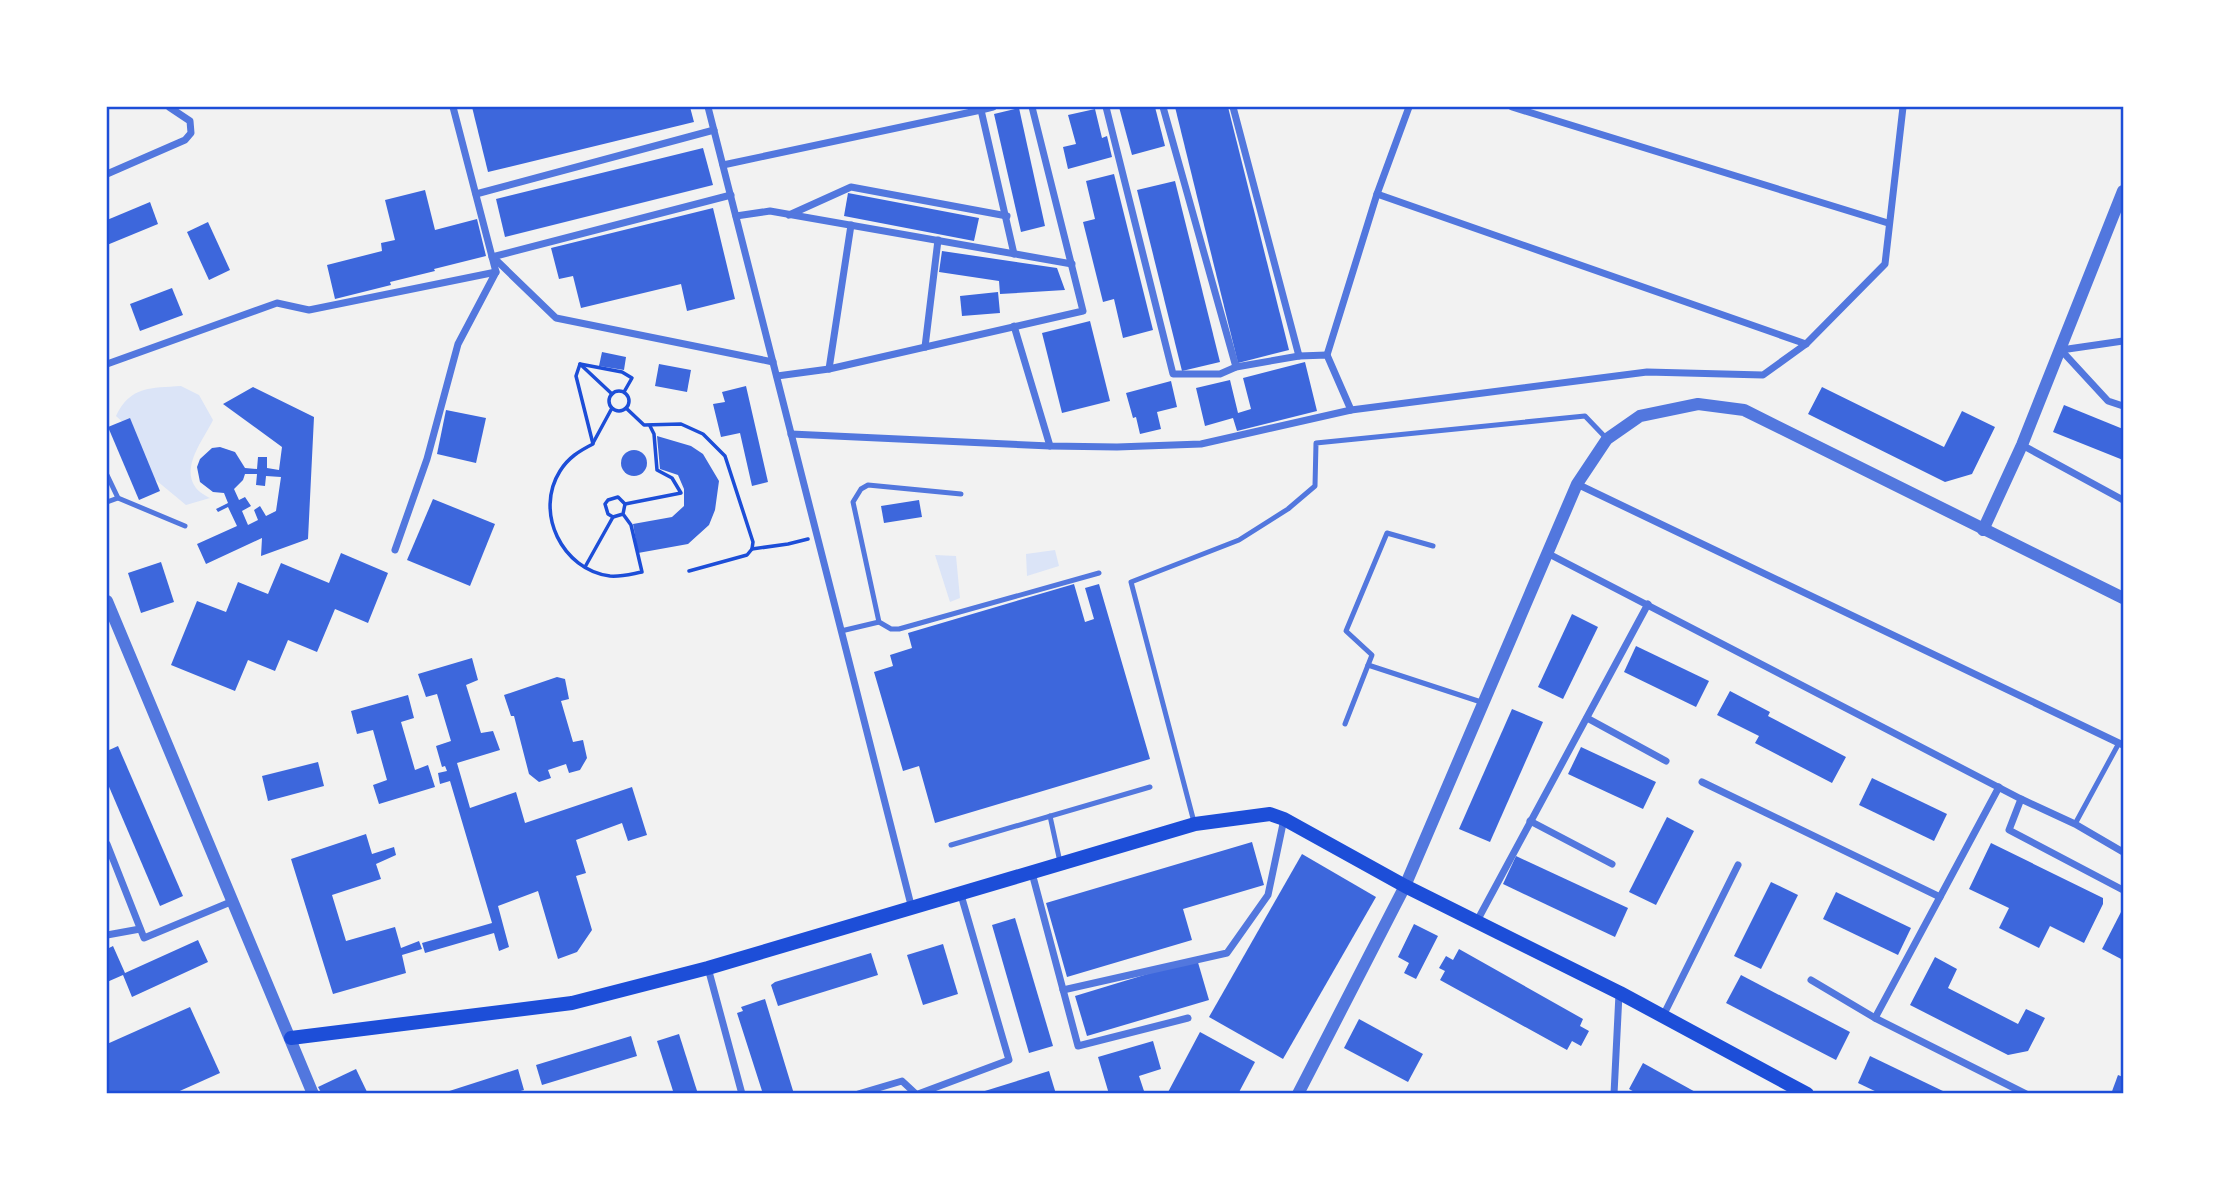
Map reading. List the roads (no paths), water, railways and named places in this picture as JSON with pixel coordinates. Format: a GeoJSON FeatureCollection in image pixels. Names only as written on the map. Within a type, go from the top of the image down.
{"type":"FeatureCollection","features":[{"type":"Feature","properties":{"kind":"main road"},"geometry":{"type":"LineString","coordinates":[[291,1038],[572,1003],[708,968],[1195,824],[1270,814],[1284,819],[1405,886],[1619,993],[1807,1094]]}},
{"type":"Feature","properties":{"kind":"street"},"geometry":{"type":"LineString","coordinates":[[107,174],[185,140],[191,133],[190,121],[169,107]]}},
{"type":"Feature","properties":{"kind":"street"},"geometry":{"type":"LineString","coordinates":[[396,550],[427,459],[458,344],[496,272],[453,107]]}},
{"type":"Feature","properties":{"kind":"street"},"geometry":{"type":"LineString","coordinates":[[708,107],[912,909]]}},
{"type":"Feature","properties":{"kind":"street"},"geometry":{"type":"LineString","coordinates":[[723,165],[993,107]]}},
{"type":"Feature","properties":{"kind":"street"},"geometry":{"type":"LineString","coordinates":[[777,376],[829,369],[1083,311],[1032,107]]}},
{"type":"Feature","properties":{"kind":"street"},"geometry":{"type":"LineString","coordinates":[[1106,107],[1173,374],[1220,374],[1236,367],[1299,356],[1327,355]]}},
{"type":"Feature","properties":{"kind":"street"},"geometry":{"type":"LineString","coordinates":[[1163,107],[1236,367]]}},
{"type":"Feature","properties":{"kind":"street"},"geometry":{"type":"LineString","coordinates":[[1233,107],[1299,356]]}},
{"type":"Feature","properties":{"kind":"street"},"geometry":{"type":"LineString","coordinates":[[1352,410],[1327,355],[1377,194],[1409,107]]}},
{"type":"Feature","properties":{"kind":"street"},"geometry":{"type":"LineString","coordinates":[[1512,107],[1888,223]]}},
{"type":"Feature","properties":{"kind":"street"},"geometry":{"type":"LineString","coordinates":[[791,434],[1050,446],[1201,444],[1352,410],[1647,372],[1763,375],[1806,344],[1885,264],[1903,107]]}},
{"type":"Feature","properties":{"kind":"street"},"geometry":{"type":"LineString","coordinates":[[981,110],[1014,254]]}},
{"type":"Feature","properties":{"kind":"street"},"geometry":{"type":"LineString","coordinates":[[476,194],[714,130]]}},
{"type":"Feature","properties":{"kind":"street"},"geometry":{"type":"LineString","coordinates":[[789,215],[851,187],[1007,216]]}},
{"type":"Feature","properties":{"kind":"street"},"geometry":{"type":"LineString","coordinates":[[1983,530],[2022,445],[2123,191]]}},
{"type":"Feature","properties":{"kind":"street"},"geometry":{"type":"LineString","coordinates":[[1377,194],[1806,344]]}},
{"type":"Feature","properties":{"kind":"street"},"geometry":{"type":"LineString","coordinates":[[492,257],[730,195]]}},
{"type":"Feature","properties":{"kind":"street"},"geometry":{"type":"LineString","coordinates":[[736,216],[770,211],[1072,264]]}},
{"type":"Feature","properties":{"kind":"street"},"geometry":{"type":"LineString","coordinates":[[829,369],[851,225]]}},
{"type":"Feature","properties":{"kind":"street"},"geometry":{"type":"LineString","coordinates":[[925,347],[938,240]]}},
{"type":"Feature","properties":{"kind":"street"},"geometry":{"type":"LineString","coordinates":[[492,257],[556,318],[773,362]]}},
{"type":"Feature","properties":{"kind":"street"},"geometry":{"type":"LineString","coordinates":[[107,364],[277,303],[309,310],[496,272]]}},
{"type":"Feature","properties":{"kind":"street"},"geometry":{"type":"LineString","coordinates":[[1014,326],[1050,446]]}},
{"type":"Feature","properties":{"kind":"street"},"geometry":{"type":"LineString","coordinates":[[2061,350],[2123,341]]}},
{"type":"Feature","properties":{"kind":"street"},"geometry":{"type":"LineString","coordinates":[[2061,350],[2108,401],[2123,406]]}},
{"type":"Feature","properties":{"kind":"street"},"geometry":{"type":"LineString","coordinates":[[1298,1094],[1405,886],[1577,484],[1607,439],[1640,416],[1698,404],[1744,410],[2123,598]]}},
{"type":"Feature","properties":{"kind":"street"},"geometry":{"type":"LineString","coordinates":[[2022,445],[2123,500]]}},
{"type":"Feature","properties":{"kind":"street"},"geometry":{"type":"LineString","coordinates":[[1577,484],[2121,744]]}},
{"type":"Feature","properties":{"kind":"street"},"geometry":{"type":"LineString","coordinates":[[1549,554],[1999,788],[2075,824],[2123,852]]}},
{"type":"Feature","properties":{"kind":"street"},"geometry":{"type":"LineString","coordinates":[[107,601],[313,1094]]}},
{"type":"Feature","properties":{"kind":"street"},"geometry":{"type":"LineString","coordinates":[[1477,921],[1648,604]]}},
{"type":"Feature","properties":{"kind":"street"},"geometry":{"type":"LineString","coordinates":[[1587,718],[1666,761]]}},
{"type":"Feature","properties":{"kind":"street"},"geometry":{"type":"LineString","coordinates":[[1702,782],[1940,897]]}},
{"type":"Feature","properties":{"kind":"street"},"geometry":{"type":"LineString","coordinates":[[1875,1018],[1999,788]]}},
{"type":"Feature","properties":{"kind":"street"},"geometry":{"type":"LineString","coordinates":[[2021,799],[2009,830],[2123,890]]}},
{"type":"Feature","properties":{"kind":"street"},"geometry":{"type":"LineString","coordinates":[[1063,990],[1227,953],[1268,895],[1284,819]]}},
{"type":"Feature","properties":{"kind":"street"},"geometry":{"type":"LineString","coordinates":[[1531,821],[1612,864]]}},
{"type":"Feature","properties":{"kind":"street"},"geometry":{"type":"LineString","coordinates":[[107,844],[144,938],[233,901]]}},
{"type":"Feature","properties":{"kind":"street"},"geometry":{"type":"LineString","coordinates":[[1663,1017],[1738,865]]}},
{"type":"Feature","properties":{"kind":"street"},"geometry":{"type":"LineString","coordinates":[[1032,873],[1078,1046],[1188,1018]]}},
{"type":"Feature","properties":{"kind":"street"},"geometry":{"type":"LineString","coordinates":[[858,1094],[902,1081],[917,1094],[1009,1060],[961,895]]}},
{"type":"Feature","properties":{"kind":"street"},"geometry":{"type":"LineString","coordinates":[[107,935],[140,929]]}},
{"type":"Feature","properties":{"kind":"street"},"geometry":{"type":"LineString","coordinates":[[708,968],[742,1094]]}},
{"type":"Feature","properties":{"kind":"street"},"geometry":{"type":"LineString","coordinates":[[1811,980],[1875,1018],[2026,1094]]}},
{"type":"Feature","properties":{"kind":"street"},"geometry":{"type":"LineString","coordinates":[[1614,1094],[1619,993]]}},
{"type":"Feature","properties":{"kind":"lane"},"geometry":{"type":"LineString","coordinates":[[1195,824],[1131,582],[1239,540],[1288,509],[1315,486],[1316,443],[1585,416],[1607,439]]}},
{"type":"Feature","properties":{"kind":"lane"},"geometry":{"type":"LineString","coordinates":[[107,475],[118,498],[185,526]]}},
{"type":"Feature","properties":{"kind":"lane"},"geometry":{"type":"LineString","coordinates":[[879,622],[853,502],[855,495],[868,485],[961,494]]}},
{"type":"Feature","properties":{"kind":"lane"},"geometry":{"type":"LineString","coordinates":[[107,502],[118,498]]}},
{"type":"Feature","properties":{"kind":"lane"},"geometry":{"type":"LineString","coordinates":[[1345,724],[1372,655],[1346,632],[1387,533],[1433,546]]}},
{"type":"Feature","properties":{"kind":"lane"},"geometry":{"type":"LineString","coordinates":[[841,631],[879,622],[891,629],[899,629],[1099,573]]}},
{"type":"Feature","properties":{"kind":"lane"},"geometry":{"type":"LineString","coordinates":[[1368,665],[1485,704]]}},
{"type":"Feature","properties":{"kind":"lane"},"geometry":{"type":"LineString","coordinates":[[2075,824],[2121,744]]}},
{"type":"Feature","properties":{"kind":"lane"},"geometry":{"type":"LineString","coordinates":[[951,845],[1150,787]]}},
{"type":"Feature","properties":{"kind":"lane"},"geometry":{"type":"LineString","coordinates":[[1050,816],[1061,865]]}}]}
